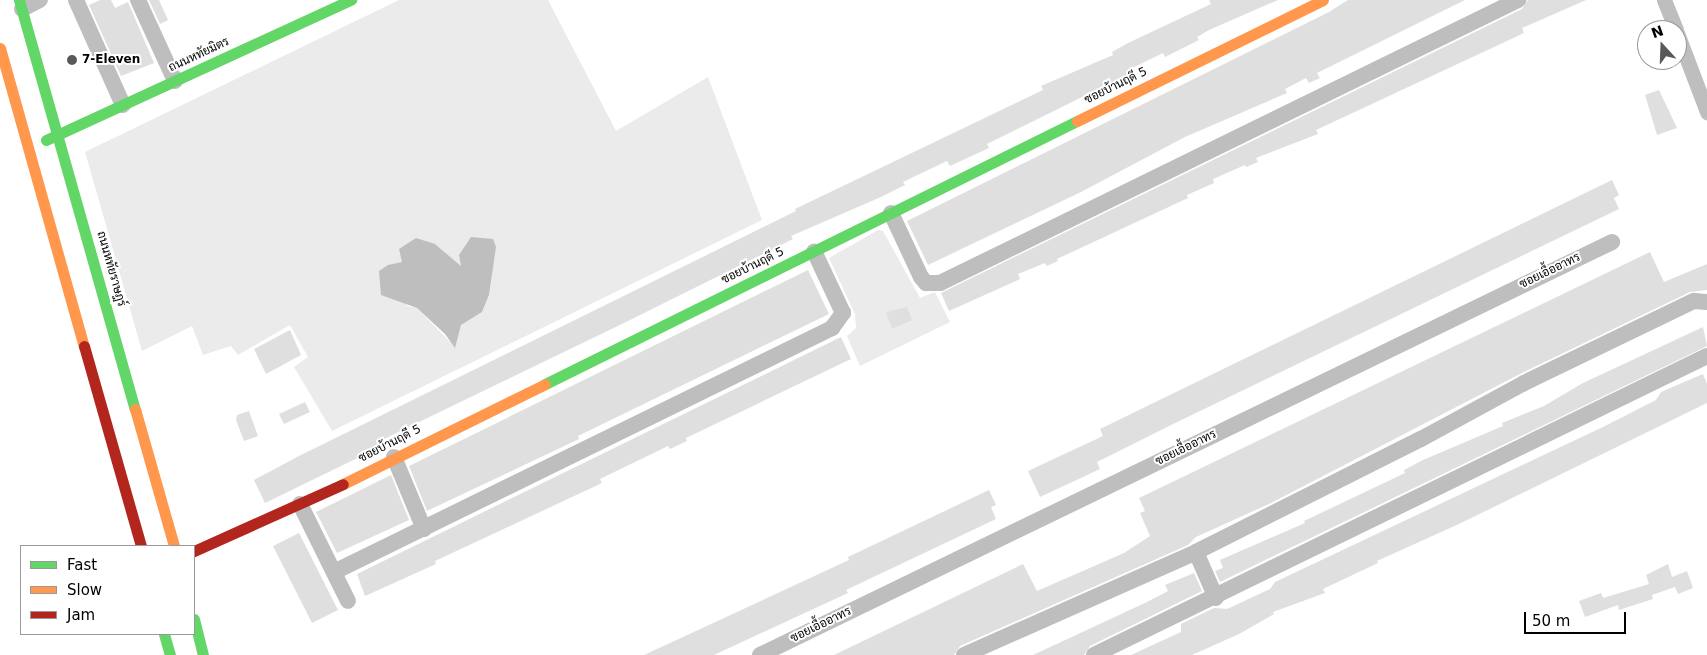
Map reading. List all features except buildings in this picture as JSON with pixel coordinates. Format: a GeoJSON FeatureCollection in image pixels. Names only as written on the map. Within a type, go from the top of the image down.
{"type":"FeatureCollection","features":[{"type":"Feature","properties":{"kind":"street"},"geometry":{"type":"LineString","coordinates":[[21,5],[40,0]]}},
{"type":"Feature","properties":{"kind":"street"},"geometry":{"type":"LineString","coordinates":[[76,0],[123,106]]}},
{"type":"Feature","properties":{"kind":"street"},"geometry":{"type":"LineString","coordinates":[[138,0],[175,81]]}},
{"type":"Feature","properties":{"kind":"street","name":"ถนนหทัยมิตร"},"geometry":{"type":"LineString","coordinates":[[30,147],[351,0]]}},
{"type":"Feature","properties":{"kind":"street","name":"ซอยบ้านฤดี 5"},"geometry":{"type":"LineString","coordinates":[[195,550],[300,504],[1323,0]]}},
{"type":"Feature","properties":{"kind":"street"},"geometry":{"type":"LineString","coordinates":[[891,213],[921,277],[926,283],[940,283],[1518,0]]}},
{"type":"Feature","properties":{"kind":"street","name":"ถนนหทัยราษฎร์"},"geometry":{"type":"LineString","coordinates":[[21,5],[174,545]]}},
{"type":"Feature","properties":{"kind":"street"},"geometry":{"type":"LineString","coordinates":[[0,48],[30,147],[141,545]]}},
{"type":"Feature","properties":{"kind":"street","name":"ซอยเอื้ออาทร"},"geometry":{"type":"LineString","coordinates":[[760,655],[1612,242]]}},
{"type":"Feature","properties":{"kind":"street"},"geometry":{"type":"LineString","coordinates":[[334,572],[832,328],[843,313],[814,251]]}},
{"type":"Feature","properties":{"kind":"street"},"geometry":{"type":"LineString","coordinates":[[964,655],[1196,552],[1421,439],[1524,383],[1694,301],[1707,302]]}},
{"type":"Feature","properties":{"kind":"street"},"geometry":{"type":"LineString","coordinates":[[1094,655],[1216,598],[1707,356]]}},
{"type":"Feature","properties":{"kind":"street"},"geometry":{"type":"LineString","coordinates":[[394,457],[424,529]]}},
{"type":"Feature","properties":{"kind":"street"},"geometry":{"type":"LineString","coordinates":[[300,504],[348,601]]}},
{"type":"Feature","properties":{"kind":"street"},"geometry":{"type":"LineString","coordinates":[[1196,552],[1216,598]]}},
{"type":"Feature","properties":{"kind":"street"},"geometry":{"type":"LineString","coordinates":[[195,623],[203,655]]}},
{"type":"Feature","properties":{"kind":"street"},"geometry":{"type":"LineString","coordinates":[[164,635],[170,655]]}},
{"type":"Feature","properties":{"kind":"shaded area"},"geometry":{"type":"Polygon","coordinates":[[[399,0],[548,0],[616,131],[708,77],[762,220],[332,431],[294,367],[308,357],[290,325],[238,355],[231,346],[203,355],[192,326],[142,351],[85,152],[399,0]],[[435,244],[402,262],[407,306],[417,308],[455,347],[461,325],[482,312],[489,295],[492,273],[462,267],[435,244]]]}},
{"type":"Feature","properties":{"kind":"shaded area"},"geometry":{"type":"Polygon","coordinates":[[[878,230],[883,231],[920,298],[935,292],[950,322],[860,366],[847,336],[856,328],[855,314],[829,258],[878,230]]]}},
{"type":"Feature","properties":{"kind":"shaded area"},"geometry":{"type":"Polygon","coordinates":[[[471,237],[493,239],[496,247],[489,295],[482,312],[461,325],[455,348],[445,334],[417,308],[381,295],[379,271],[388,265],[402,262],[399,249],[416,238],[435,244],[461,266],[459,255],[471,237]]]}},
{"type":"Feature","properties":{"kind":"waterway"},"geometry":{"type":"LineString","coordinates":[[1664,0],[1672,20]]}},
{"type":"Feature","properties":{"kind":"waterway"},"geometry":{"type":"LineString","coordinates":[[1687,59],[1707,112]]}},
{"type":"Feature","properties":{"kind":"traffic: fast"},"geometry":{"type":"LineString","coordinates":[[19,0],[135,409]]}},
{"type":"Feature","properties":{"kind":"traffic: fast"},"geometry":{"type":"LineString","coordinates":[[46,140],[351,0]]}},
{"type":"Feature","properties":{"kind":"traffic: fast"},"geometry":{"type":"LineString","coordinates":[[545,384],[1077,121]]}},
{"type":"Feature","properties":{"kind":"traffic: fast"},"geometry":{"type":"LineString","coordinates":[[195,623],[203,655]]}},
{"type":"Feature","properties":{"kind":"traffic: fast"},"geometry":{"type":"LineString","coordinates":[[164,635],[170,655]]}},
{"type":"Feature","properties":{"kind":"traffic: slow"},"geometry":{"type":"LineString","coordinates":[[1077,121],[1323,0]]}},
{"type":"Feature","properties":{"kind":"traffic: slow"},"geometry":{"type":"LineString","coordinates":[[0,48],[84,346]]}},
{"type":"Feature","properties":{"kind":"traffic: slow"},"geometry":{"type":"LineString","coordinates":[[343,484],[545,384]]}},
{"type":"Feature","properties":{"kind":"traffic: slow"},"geometry":{"type":"LineString","coordinates":[[135,409],[174,545]]}},
{"type":"Feature","properties":{"kind":"traffic: jam"},"geometry":{"type":"LineString","coordinates":[[84,346],[141,545]]}},
{"type":"Feature","properties":{"kind":"traffic: jam"},"geometry":{"type":"LineString","coordinates":[[195,551],[343,484]]}},
{"type":"Feature","properties":{"kind":"place","name":"7-Eleven"},"geometry":{"type":"Point","coordinates":[72,60]}}]}
